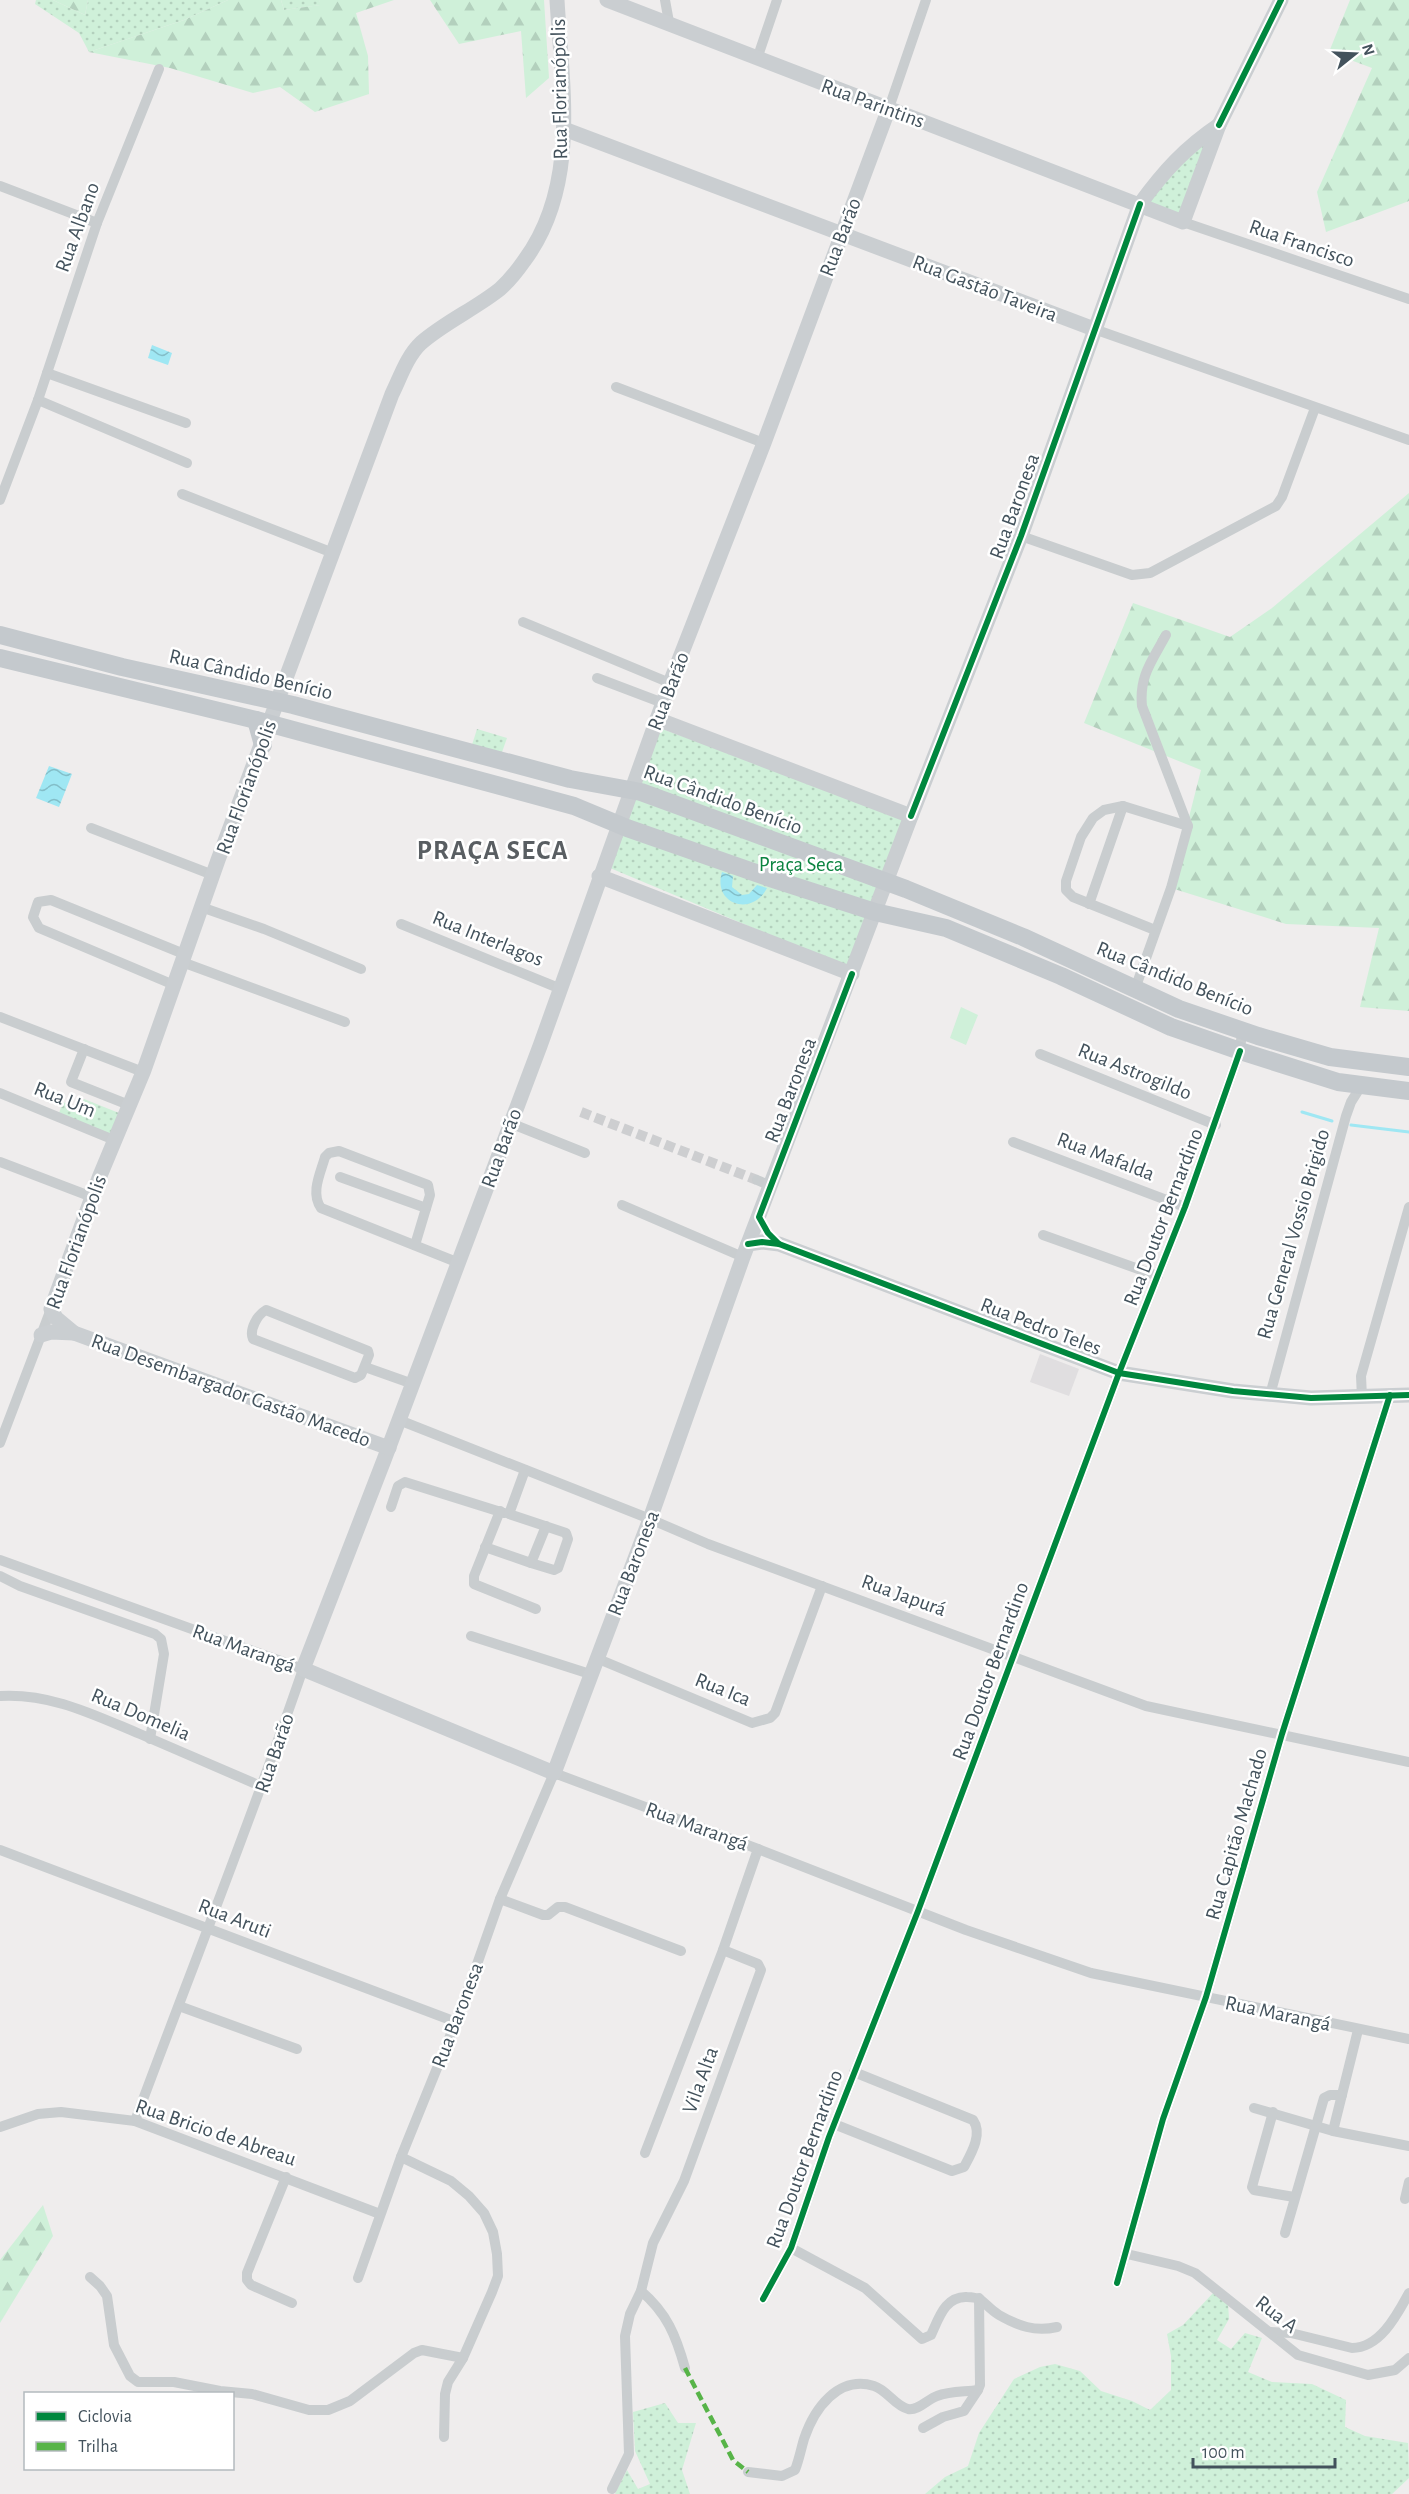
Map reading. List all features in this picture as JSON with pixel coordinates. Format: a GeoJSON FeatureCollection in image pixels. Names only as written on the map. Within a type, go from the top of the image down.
{"type":"FeatureCollection","features":[{"type":"Feature","properties":{"kind":"main road","name":"Rua Cândido Benício"},"geometry":{"type":"LineString","coordinates":[[0,635],[122,667],[277,702],[570,779],[631,789],[886,881],[1023,937],[1179,1009],[1242,1031],[1330,1057],[1409,1067]]}},
{"type":"Feature","properties":{"kind":"main road","name":"Rua Cândido Benício"},"geometry":{"type":"LineString","coordinates":[[0,658],[263,722],[557,801],[727,864],[875,912],[946,928],[1061,976],[1171,1027],[1240,1051],[1309,1074],[1361,1086],[1409,1091]]}},
{"type":"Feature","properties":{"kind":"main road"},"geometry":{"type":"LineString","coordinates":[[263,722],[263,746]]}},
{"type":"Feature","properties":{"kind":"street","name":"Rua Florianópolis"},"geometry":{"type":"LineString","coordinates":[[263,722],[277,702],[392,394],[409,360],[420,344],[440,328],[501,288],[532,250],[554,202],[560,176],[564,129],[557,0]]}},
{"type":"Feature","properties":{"kind":"street","name":"Rua Parintins"},"geometry":{"type":"LineString","coordinates":[[607,0],[669,22],[757,59],[1182,222]]}},
{"type":"Feature","properties":{"kind":"street"},"geometry":{"type":"LineString","coordinates":[[665,0],[669,22]]}},
{"type":"Feature","properties":{"kind":"street"},"geometry":{"type":"LineString","coordinates":[[757,59],[777,0]]}},
{"type":"Feature","properties":{"kind":"street","name":"Rua Barão"},"geometry":{"type":"LineString","coordinates":[[135,2121],[207,1928],[263,1787],[303,1669],[459,1263],[561,989],[599,876],[670,683],[764,443],[889,108],[926,0]]}},
{"type":"Feature","properties":{"kind":"street"},"geometry":{"type":"LineString","coordinates":[[1182,222],[1208,140],[1219,125],[1281,0]]}},
{"type":"Feature","properties":{"kind":"street","name":"Rua Albano"},"geometry":{"type":"LineString","coordinates":[[0,500],[38,400],[97,223],[159,69]]}},
{"type":"Feature","properties":{"kind":"street","name":"Rua Gastão Taveira"},"geometry":{"type":"LineString","coordinates":[[564,129],[1094,329],[1409,440]]}},
{"type":"Feature","properties":{"kind":"street","name":"Rua Baronesa"},"geometry":{"type":"LineString","coordinates":[[358,2278],[401,2157],[456,2022],[500,1899],[554,1773],[650,1519],[759,1217],[764,1183],[852,974],[911,816],[1022,536],[1140,204],[1166,169],[1208,140]]}},
{"type":"Feature","properties":{"kind":"street"},"geometry":{"type":"LineString","coordinates":[[0,186],[97,223]]}},
{"type":"Feature","properties":{"kind":"street","name":"Rua Francisco"},"geometry":{"type":"LineString","coordinates":[[1182,222],[1409,299]]}},
{"type":"Feature","properties":{"kind":"street"},"geometry":{"type":"LineString","coordinates":[[47,373],[186,423]]}},
{"type":"Feature","properties":{"kind":"street"},"geometry":{"type":"LineString","coordinates":[[616,387],[764,443]]}},
{"type":"Feature","properties":{"kind":"street"},"geometry":{"type":"LineString","coordinates":[[38,400],[187,463]]}},
{"type":"Feature","properties":{"kind":"street"},"geometry":{"type":"LineString","coordinates":[[1022,536],[1132,575],[1150,573],[1276,506],[1282,497],[1315,408]]}},
{"type":"Feature","properties":{"kind":"street"},"geometry":{"type":"LineString","coordinates":[[0,467],[11,471]]}},
{"type":"Feature","properties":{"kind":"street"},"geometry":{"type":"LineString","coordinates":[[182,494],[333,553]]}},
{"type":"Feature","properties":{"kind":"street"},"geometry":{"type":"LineString","coordinates":[[523,622],[670,683]]}},
{"type":"Feature","properties":{"kind":"street"},"geometry":{"type":"LineString","coordinates":[[1135,989],[1171,888],[1188,826],[1142,706],[1140,689],[1143,678],[1166,635]]}},
{"type":"Feature","properties":{"kind":"street"},"geometry":{"type":"LineString","coordinates":[[597,678],[663,703]]}},
{"type":"Feature","properties":{"kind":"street"},"geometry":{"type":"LineString","coordinates":[[657,719],[911,816]]}},
{"type":"Feature","properties":{"kind":"street","name":"Rua Florianópolis"},"geometry":{"type":"LineString","coordinates":[[0,1443],[92,1197],[143,1072],[201,907],[263,746]]}},
{"type":"Feature","properties":{"kind":"street"},"geometry":{"type":"LineString","coordinates":[[1155,930],[1073,897],[1066,887],[1081,837],[1093,818],[1104,810],[1123,806],[1188,826]]}},
{"type":"Feature","properties":{"kind":"street"},"geometry":{"type":"LineString","coordinates":[[1089,904],[1123,806]]}},
{"type":"Feature","properties":{"kind":"street"},"geometry":{"type":"LineString","coordinates":[[91,828],[213,875]]}},
{"type":"Feature","properties":{"kind":"street"},"geometry":{"type":"LineString","coordinates":[[599,876],[852,974]]}},
{"type":"Feature","properties":{"kind":"street"},"geometry":{"type":"LineString","coordinates":[[174,985],[39,928],[33,917],[38,902],[48,899],[183,958],[345,1023]]}},
{"type":"Feature","properties":{"kind":"street"},"geometry":{"type":"LineString","coordinates":[[201,907],[264,929],[361,969]]}},
{"type":"Feature","properties":{"kind":"street","name":"Rua Interlagos"},"geometry":{"type":"LineString","coordinates":[[401,924],[561,989]]}},
{"type":"Feature","properties":{"kind":"street"},"geometry":{"type":"LineString","coordinates":[[0,1017],[143,1072]]}},
{"type":"Feature","properties":{"kind":"street","name":"Rua Doutor Bernardino"},"geometry":{"type":"LineString","coordinates":[[763,2299],[791,2248],[834,2124],[918,1911],[1119,1373],[1185,1207],[1240,1051],[1242,1031]]}},
{"type":"Feature","properties":{"kind":"street"},"geometry":{"type":"LineString","coordinates":[[84,1049],[71,1082],[129,1105]]}},
{"type":"Feature","properties":{"kind":"street","name":"Rua Astrogildo"},"geometry":{"type":"LineString","coordinates":[[1040,1054],[1215,1125]]}},
{"type":"Feature","properties":{"kind":"street","name":"Rua General Vossio Brigido"},"geometry":{"type":"LineString","coordinates":[[1270,1395],[1346,1116],[1361,1086]]}},
{"type":"Feature","properties":{"kind":"street","name":"Rua Um"},"geometry":{"type":"LineString","coordinates":[[0,1093],[114,1140]]}},
{"type":"Feature","properties":{"kind":"street"},"geometry":{"type":"LineString","coordinates":[[510,1123],[585,1153]]}},
{"type":"Feature","properties":{"kind":"street","name":"Rua Mafalda"},"geometry":{"type":"LineString","coordinates":[[1012,1142],[1185,1207]]}},
{"type":"Feature","properties":{"kind":"street"},"geometry":{"type":"LineString","coordinates":[[415,1245],[430,1195],[428,1185],[339,1152],[333,1151],[325,1156],[316,1191],[321,1208],[459,1263]]}},
{"type":"Feature","properties":{"kind":"street"},"geometry":{"type":"LineString","coordinates":[[0,1162],[92,1197]]}},
{"type":"Feature","properties":{"kind":"street"},"geometry":{"type":"LineString","coordinates":[[340,1177],[426,1208]]}},
{"type":"Feature","properties":{"kind":"street"},"geometry":{"type":"LineString","coordinates":[[622,1205],[746,1250]]}},
{"type":"Feature","properties":{"kind":"street"},"geometry":{"type":"LineString","coordinates":[[1362,1397],[1361,1376],[1409,1207]]}},
{"type":"Feature","properties":{"kind":"street"},"geometry":{"type":"LineString","coordinates":[[759,1217],[768,1233],[779,1244]]}},
{"type":"Feature","properties":{"kind":"street"},"geometry":{"type":"LineString","coordinates":[[1043,1235],[1158,1276]]}},
{"type":"Feature","properties":{"kind":"street","name":"Rua Pedro Teles"},"geometry":{"type":"LineString","coordinates":[[746,1250],[762,1242],[779,1244],[1119,1373],[1182,1384],[1270,1395],[1311,1398],[1409,1395]]}},
{"type":"Feature","properties":{"kind":"street","name":"Rua Desembargador Gastão Macedo"},"geometry":{"type":"LineString","coordinates":[[51,1309],[56,1318],[74,1333]]}},
{"type":"Feature","properties":{"kind":"street"},"geometry":{"type":"LineString","coordinates":[[266,1310],[366,1350],[369,1355],[365,1367],[360,1376],[355,1378],[253,1339],[251,1332],[259,1315],[266,1310]]}},
{"type":"Feature","properties":{"kind":"street","name":"Rua Desembargador Gastão Macedo"},"geometry":{"type":"LineString","coordinates":[[41,1335],[60,1332],[74,1333],[389,1448]]}},
{"type":"Feature","properties":{"kind":"street"},"geometry":{"type":"LineString","coordinates":[[365,1367],[413,1384]]}},
{"type":"Feature","properties":{"kind":"street","name":"Rua Capitão Machado"},"geometry":{"type":"LineString","coordinates":[[1117,2283],[1163,2119],[1206,1997],[1282,1734],[1390,1395]]}},
{"type":"Feature","properties":{"kind":"street","name":"Rua Japurá"},"geometry":{"type":"LineString","coordinates":[[399,1420],[708,1544],[1155,1708],[1409,1762]]}},
{"type":"Feature","properties":{"kind":"street"},"geometry":{"type":"LineString","coordinates":[[525,1470],[485,1547],[473,1579],[476,1586],[536,1609]]}},
{"type":"Feature","properties":{"kind":"street"},"geometry":{"type":"LineString","coordinates":[[391,1507],[398,1486],[405,1482],[568,1535],[558,1568],[554,1570],[485,1547]]}},
{"type":"Feature","properties":{"kind":"street"},"geometry":{"type":"LineString","coordinates":[[531,1563],[546,1526]]}},
{"type":"Feature","properties":{"kind":"street","name":"Rua Marangá"},"geometry":{"type":"LineString","coordinates":[[0,1560],[303,1669],[554,1773],[977,1934],[1091,1973],[1409,2039]]}},
{"type":"Feature","properties":{"kind":"street"},"geometry":{"type":"LineString","coordinates":[[0,1576],[20,1586],[155,1634],[161,1639],[164,1654],[150,1738]]}},
{"type":"Feature","properties":{"kind":"street","name":"Rua Ica"},"geometry":{"type":"LineString","coordinates":[[596,1658],[752,1723],[762,1721],[775,1713],[822,1586]]}},
{"type":"Feature","properties":{"kind":"street"},"geometry":{"type":"LineString","coordinates":[[471,1636],[590,1674]]}},
{"type":"Feature","properties":{"kind":"street","name":"Rua Domelia"},"geometry":{"type":"LineString","coordinates":[[0,1696],[42,1697],[79,1709],[263,1787]]}},
{"type":"Feature","properties":{"kind":"street","name":"Vila Alta"},"geometry":{"type":"LineString","coordinates":[[645,2153],[723,1950],[758,1849]]}},
{"type":"Feature","properties":{"kind":"street","name":"Rua Aruti"},"geometry":{"type":"LineString","coordinates":[[0,1850],[456,2022]]}},
{"type":"Feature","properties":{"kind":"street"},"geometry":{"type":"LineString","coordinates":[[500,1899],[543,1915],[548,1915],[558,1907],[566,1906],[681,1951]]}},
{"type":"Feature","properties":{"kind":"street","name":"Vila Alta"},"geometry":{"type":"LineString","coordinates":[[641,2291],[653,2243],[684,2181],[761,1970],[758,1964],[723,1950]]}},
{"type":"Feature","properties":{"kind":"street"},"geometry":{"type":"LineString","coordinates":[[179,2006],[297,2049]]}},
{"type":"Feature","properties":{"kind":"street"},"geometry":{"type":"LineString","coordinates":[[1333,2131],[1358,2030]]}},
{"type":"Feature","properties":{"kind":"street"},"geometry":{"type":"LineString","coordinates":[[834,2124],[952,2171],[964,2167],[972,2151],[977,2131],[974,2120],[854,2072]]}},
{"type":"Feature","properties":{"kind":"street"},"geometry":{"type":"LineString","coordinates":[[1285,2233],[1324,2098],[1330,2095],[1342,2095]]}},
{"type":"Feature","properties":{"kind":"street"},"geometry":{"type":"LineString","coordinates":[[1254,2108],[1333,2131],[1409,2146]]}},
{"type":"Feature","properties":{"kind":"street","name":"Rua Bricio de Abreau"},"geometry":{"type":"LineString","coordinates":[[0,2127],[38,2114],[61,2112],[135,2121],[285,2176],[380,2214]]}},
{"type":"Feature","properties":{"kind":"street"},"geometry":{"type":"LineString","coordinates":[[1273,2112],[1252,2187],[1254,2190],[1294,2197]]}},
{"type":"Feature","properties":{"kind":"street"},"geometry":{"type":"LineString","coordinates":[[401,2157],[451,2181],[484,2213],[493,2232],[498,2276],[445,2394],[444,2437]]}},
{"type":"Feature","properties":{"kind":"street"},"geometry":{"type":"LineString","coordinates":[[285,2176],[247,2273],[247,2280],[251,2285],[292,2302]]}},
{"type":"Feature","properties":{"kind":"street"},"geometry":{"type":"LineString","coordinates":[[1406,2199],[1409,2182]]}},
{"type":"Feature","properties":{"kind":"street"},"geometry":{"type":"LineString","coordinates":[[791,2248],[865,2288],[922,2339],[931,2335],[942,2312],[953,2300],[968,2297],[979,2298],[996,2314],[1021,2327],[1034,2329],[1057,2327]]}},
{"type":"Feature","properties":{"kind":"street","name":"Rua A"},"geometry":{"type":"LineString","coordinates":[[1127,2254],[1178,2266],[1195,2273],[1298,2355],[1368,2375],[1395,2370],[1409,2358]]}},
{"type":"Feature","properties":{"kind":"street"},"geometry":{"type":"LineString","coordinates":[[90,2277],[100,2286],[106,2296],[114,2346],[130,2376],[138,2382],[174,2382],[231,2392]]}},
{"type":"Feature","properties":{"kind":"street"},"geometry":{"type":"LineString","coordinates":[[612,2489],[628,2454],[625,2336],[630,2314],[641,2291],[654,2302],[670,2324],[685,2368]]}},
{"type":"Feature","properties":{"kind":"street"},"geometry":{"type":"LineString","coordinates":[[1269,2332],[1292,2333],[1352,2348],[1361,2348],[1378,2338],[1409,2293]]}},
{"type":"Feature","properties":{"kind":"street"},"geometry":{"type":"LineString","coordinates":[[922,2428],[943,2417],[964,2411],[978,2390],[980,2385],[979,2298]]}},
{"type":"Feature","properties":{"kind":"street"},"geometry":{"type":"LineString","coordinates":[[234,2392],[252,2394],[309,2410],[328,2410],[350,2401],[414,2353],[422,2350],[463,2358]]}},
{"type":"Feature","properties":{"kind":"street"},"geometry":{"type":"LineString","coordinates":[[747,2472],[782,2476],[795,2470],[805,2437],[816,2413],[832,2393],[846,2386],[860,2384],[873,2386],[886,2391],[909,2409],[914,2409],[938,2396],[978,2390]]}},
{"type":"Feature","properties":{"kind":"shaded area"},"geometry":{"type":"Polygon","coordinates":[[[1040,1354],[1079,1369],[1069,1396],[1030,1382],[1040,1354]]]}},
{"type":"Feature","properties":{"kind":"green space"},"geometry":{"type":"Polygon","coordinates":[[[36,0],[53,0],[85,15],[88,0],[228,0],[184,20],[89,52],[79,33],[35,4],[36,0]]]}},
{"type":"Feature","properties":{"kind":"green space"},"geometry":{"type":"Polygon","coordinates":[[[53,0],[88,0],[85,15],[53,0]]]}},
{"type":"Feature","properties":{"kind":"green space"},"geometry":{"type":"Polygon","coordinates":[[[228,0],[281,0],[284,10],[320,5],[319,0],[394,0],[356,13],[368,56],[369,94],[315,112],[280,87],[253,93],[170,68],[89,52],[184,20],[228,0]]]}},
{"type":"Feature","properties":{"kind":"green space"},"geometry":{"type":"Polygon","coordinates":[[[281,0],[319,0],[321,5],[284,10],[281,0]]]}},
{"type":"Feature","properties":{"kind":"green space"},"geometry":{"type":"Polygon","coordinates":[[[430,0],[544,0],[549,78],[526,98],[521,31],[459,44],[430,0]]]}},
{"type":"Feature","properties":{"kind":"green space"},"geometry":{"type":"Polygon","coordinates":[[[1350,0],[1409,0],[1409,201],[1326,232],[1317,192],[1372,68],[1329,52],[1350,0]]]}},
{"type":"Feature","properties":{"kind":"green space"},"geometry":{"type":"Polygon","coordinates":[[[1219,125],[1183,222],[1140,204],[1219,125]]]}},
{"type":"Feature","properties":{"kind":"green space"},"geometry":{"type":"Polygon","coordinates":[[[1409,493],[1409,1011],[1360,1007],[1379,928],[1286,924],[1171,888],[1201,770],[1084,723],[1133,603],[1230,637],[1272,608],[1409,493]]]}},
{"type":"Feature","properties":{"kind":"green space","name":"Praça Seca"},"geometry":{"type":"Polygon","coordinates":[[[657,727],[905,818],[849,968],[610,868],[657,727]]]}},
{"type":"Feature","properties":{"kind":"green space"},"geometry":{"type":"Polygon","coordinates":[[[477,729],[507,738],[501,755],[471,748],[477,729]]]}},
{"type":"Feature","properties":{"kind":"green space"},"geometry":{"type":"Polygon","coordinates":[[[961,1007],[978,1015],[966,1045],[950,1038],[961,1007]]]}},
{"type":"Feature","properties":{"kind":"green space"},"geometry":{"type":"Polygon","coordinates":[[[84,1099],[124,1115],[115,1137],[58,1116],[63,1102],[79,1109],[84,1099]]]}},
{"type":"Feature","properties":{"kind":"green space"},"geometry":{"type":"Polygon","coordinates":[[[43,2205],[53,2236],[0,2323],[0,2260],[43,2205]]]}},
{"type":"Feature","properties":{"kind":"green space"},"geometry":{"type":"Polygon","coordinates":[[[1214,2292],[1228,2303],[1229,2319],[1217,2340],[1231,2349],[1245,2333],[1262,2338],[1248,2372],[1272,2382],[1312,2384],[1346,2400],[1345,2427],[1365,2436],[1408,2443],[1409,2478],[1392,2494],[925,2494],[945,2477],[968,2466],[979,2433],[1014,2379],[1040,2367],[1055,2364],[1080,2371],[1101,2391],[1132,2401],[1150,2410],[1171,2390],[1171,2356],[1167,2334],[1183,2325],[1214,2292]]]}},
{"type":"Feature","properties":{"kind":"green space"},"geometry":{"type":"Polygon","coordinates":[[[665,2403],[678,2423],[696,2423],[682,2470],[690,2494],[615,2494],[627,2470],[638,2489],[650,2484],[635,2451],[633,2412],[665,2403]]]}},
{"type":"Feature","properties":{"kind":"water"},"geometry":{"type":"Polygon","coordinates":[[[152,345],[172,353],[168,365],[148,358],[152,345]]]}},
{"type":"Feature","properties":{"kind":"water"},"geometry":{"type":"Polygon","coordinates":[[[49,766],[72,774],[59,807],[36,798],[49,766]]]}},
{"type":"Feature","properties":{"kind":"water"},"geometry":{"type":"Polygon","coordinates":[[[722,872],[733,876],[732,887],[742,895],[749,894],[757,885],[767,888],[761,897],[753,902],[736,903],[728,899],[723,892],[720,883],[722,872]]]}},
{"type":"Feature","properties":{"kind":"waterway"},"geometry":{"type":"LineString","coordinates":[[1302,1112],[1332,1121]]}},
{"type":"Feature","properties":{"kind":"waterway"},"geometry":{"type":"LineString","coordinates":[[1351,1125],[1409,1132]]}},
{"type":"Feature","properties":{"kind":"tunnel"},"geometry":{"type":"LineString","coordinates":[[581,1112],[757,1180]]}},
{"type":"Feature","properties":{"kind":"marked path"},"geometry":{"type":"LineString","coordinates":[[685,2368],[733,2460],[748,2472]]}},
{"type":"Feature","properties":{"kind":"cycle path"},"geometry":{"type":"LineString","coordinates":[[1219,125],[1281,0]]}},
{"type":"Feature","properties":{"kind":"cycle path"},"geometry":{"type":"LineString","coordinates":[[911,816],[1021,536],[1140,204]]}},
{"type":"Feature","properties":{"kind":"cycle path"},"geometry":{"type":"LineString","coordinates":[[779,1244],[768,1233],[759,1217],[852,974]]}},
{"type":"Feature","properties":{"kind":"cycle path"},"geometry":{"type":"LineString","coordinates":[[763,2299],[791,2248],[829,2137],[918,1911],[1119,1373],[1185,1207],[1240,1051]]}},
{"type":"Feature","properties":{"kind":"cycle path"},"geometry":{"type":"LineString","coordinates":[[748,1244],[762,1242],[779,1244],[1119,1373],[1233,1391],[1311,1398],[1409,1395]]}},
{"type":"Feature","properties":{"kind":"cycle path"},"geometry":{"type":"LineString","coordinates":[[1117,2283],[1163,2119],[1206,1997],[1282,1734],[1390,1395]]}},
{"type":"Feature","properties":{"kind":"district","name":"PRAÇA SECA"},"geometry":{"type":"Point","coordinates":[493,850]}}]}
